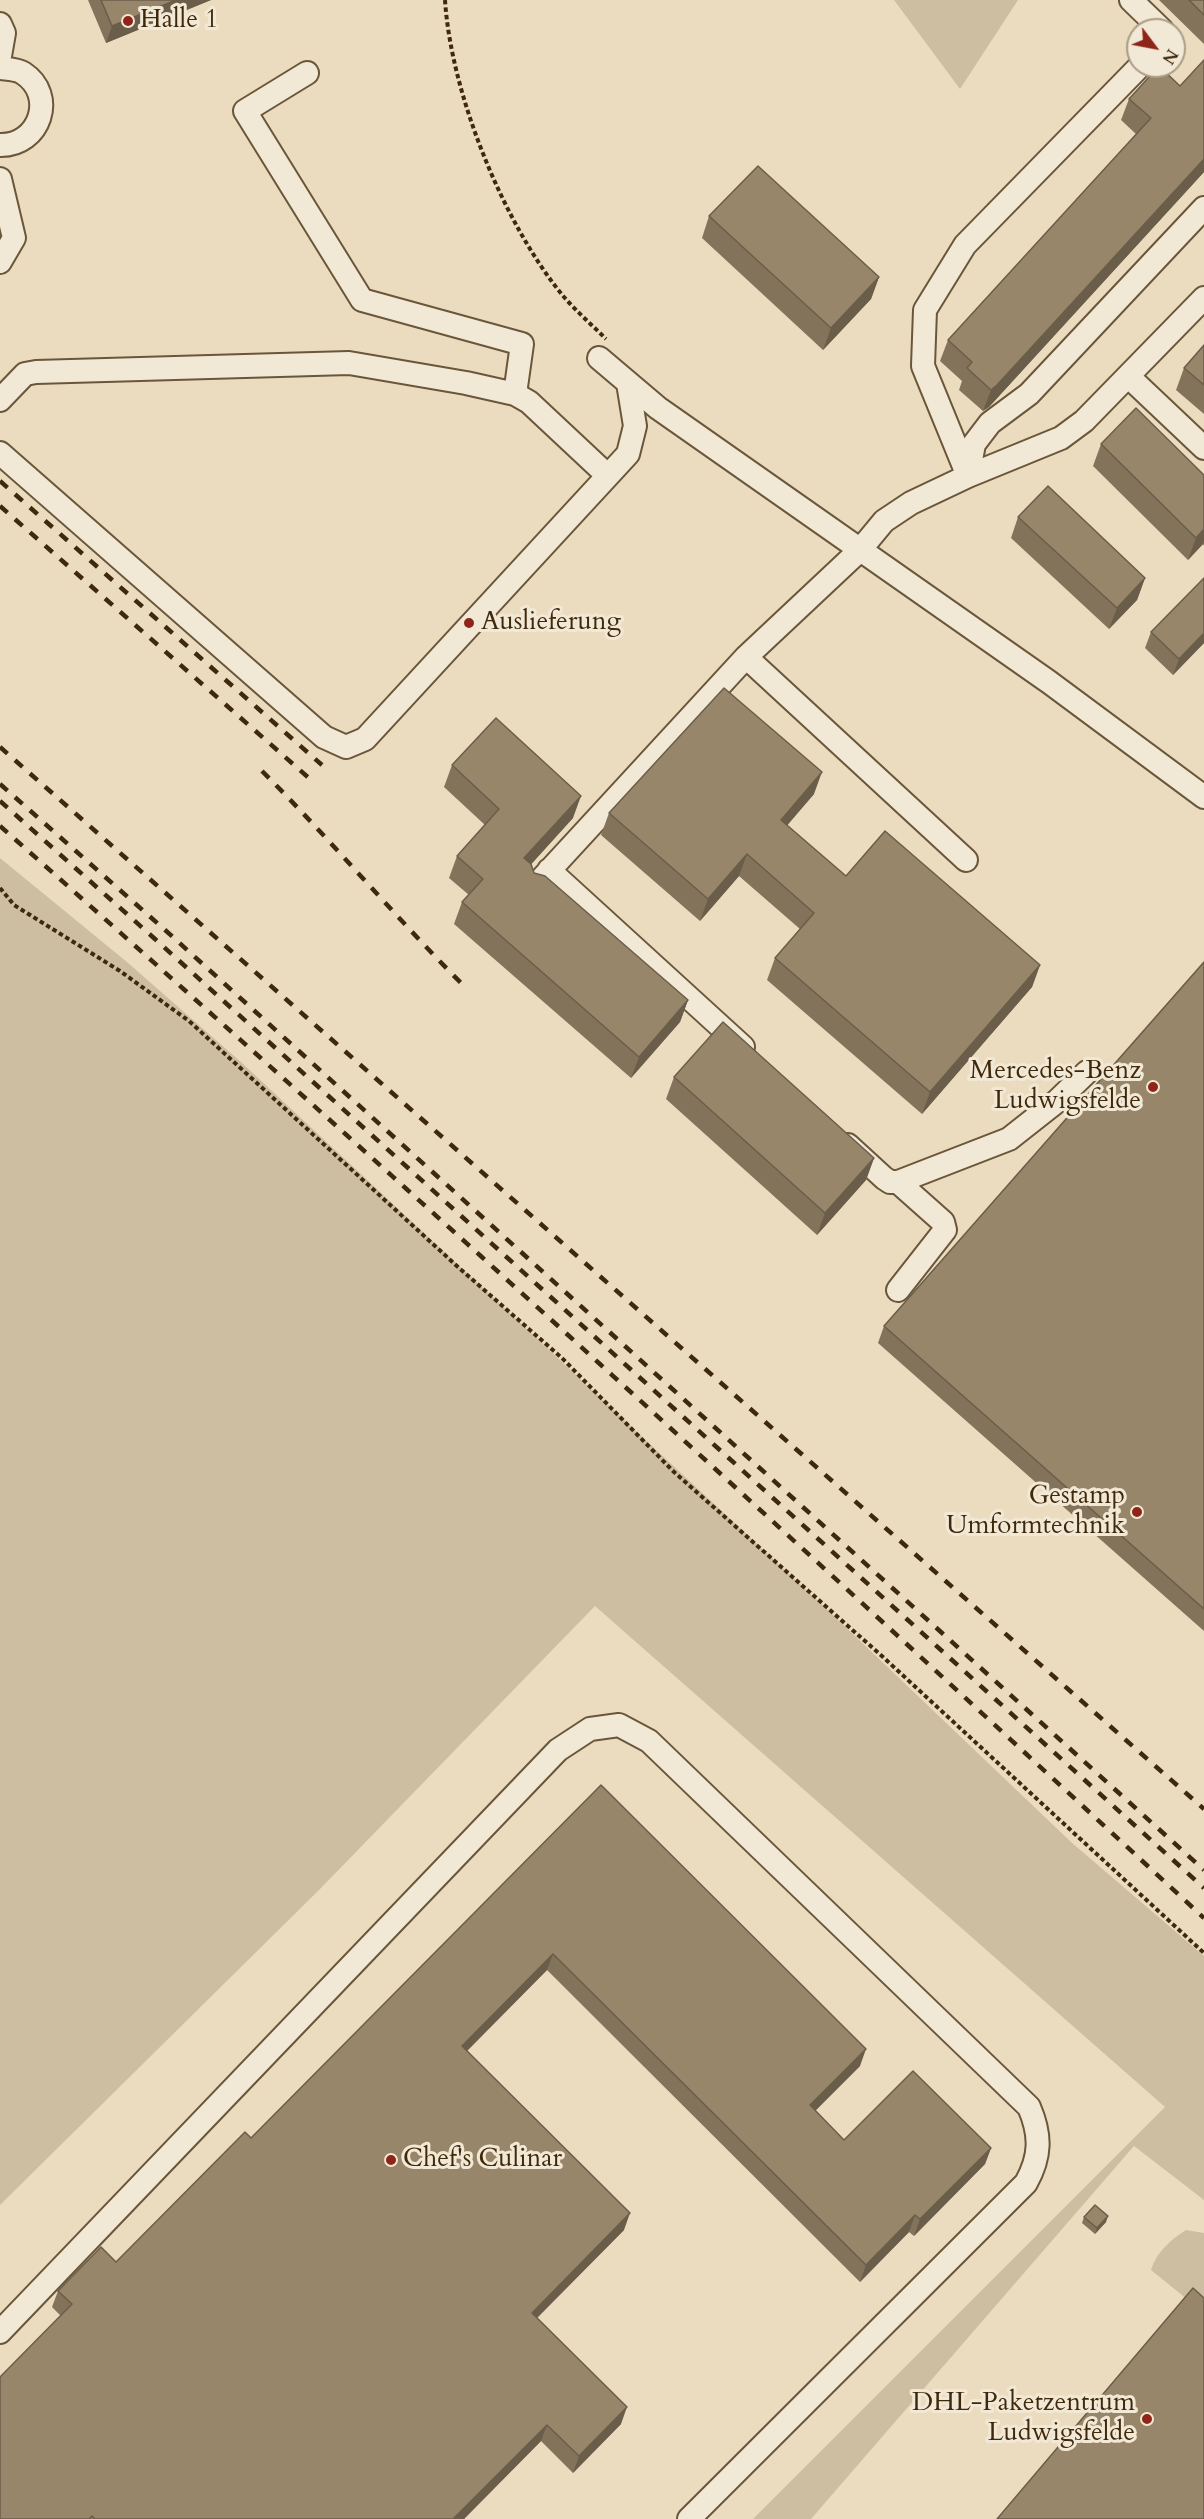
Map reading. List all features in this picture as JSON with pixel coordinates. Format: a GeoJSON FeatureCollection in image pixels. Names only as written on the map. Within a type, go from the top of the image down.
{"type":"FeatureCollection","features":[{"type":"Feature","properties":{"kind":"lane"},"geometry":{"type":"LineString","coordinates":[[1131,0],[1150,18]]}},
{"type":"Feature","properties":{"kind":"lane"},"geometry":{"type":"LineString","coordinates":[[0,24],[4,33],[0,56]]}},
{"type":"Feature","properties":{"kind":"lane"},"geometry":{"type":"LineString","coordinates":[[0,68],[22,72],[39,90],[42,114],[29,136],[12,145],[0,145]]}},
{"type":"Feature","properties":{"kind":"lane"},"geometry":{"type":"LineString","coordinates":[[307,73],[245,111],[362,300],[522,344],[515,394]]}},
{"type":"Feature","properties":{"kind":"lane"},"geometry":{"type":"LineString","coordinates":[[968,476],[923,366],[925,310],[964,245],[1128,78]]}},
{"type":"Feature","properties":{"kind":"lane"},"geometry":{"type":"LineString","coordinates":[[0,179],[14,238],[0,262]]}},
{"type":"Feature","properties":{"kind":"lane"},"geometry":{"type":"LineString","coordinates":[[968,476],[974,444],[990,423],[1029,394],[1204,208]]}},
{"type":"Feature","properties":{"kind":"lane"},"geometry":{"type":"LineString","coordinates":[[760,1062],[542,877],[746,657],[860,550],[884,521],[911,503],[968,476],[1061,438],[1084,421],[1129,377],[1204,298]]}},
{"type":"Feature","properties":{"kind":"lane"},"geometry":{"type":"LineString","coordinates":[[603,349],[628,383],[658,408],[1201,790]]}},
{"type":"Feature","properties":{"kind":"lane"},"geometry":{"type":"LineString","coordinates":[[0,400],[25,374],[36,372],[348,363],[466,383],[515,394],[529,402],[607,475]]}},
{"type":"Feature","properties":{"kind":"lane"},"geometry":{"type":"LineString","coordinates":[[1129,377],[1204,448]]}},
{"type":"Feature","properties":{"kind":"lane"},"geometry":{"type":"LineString","coordinates":[[0,453],[324,737],[346,747],[365,739],[628,454],[635,426],[628,383]]}},
{"type":"Feature","properties":{"kind":"lane"},"geometry":{"type":"LineString","coordinates":[[746,657],[966,860]]}},
{"type":"Feature","properties":{"kind":"lane"},"geometry":{"type":"LineString","coordinates":[[837,1134],[884,1178],[890,1182],[898,1182],[1009,1139],[1056,1102],[1087,1072]]}},
{"type":"Feature","properties":{"kind":"lane"},"geometry":{"type":"LineString","coordinates":[[898,1182],[943,1222],[945,1230],[898,1290]]}},
{"type":"Feature","properties":{"kind":"lane"},"geometry":{"type":"LineString","coordinates":[[0,2332],[558,1750],[590,1729],[619,1725],[649,1741],[1029,2107],[1037,2125],[1038,2151],[1035,2167],[1026,2183],[689,2519]]}},
{"type":"Feature","properties":{"kind":"path"},"geometry":{"type":"LineString","coordinates":[[445,0],[460,86],[482,154],[521,231],[552,281],[603,349]]}},
{"type":"Feature","properties":{"kind":"path"},"geometry":{"type":"LineString","coordinates":[[0,888],[15,905],[120,971],[189,1021],[458,1267],[562,1358],[674,1472],[883,1657],[1204,1953]]}},
{"type":"Feature","properties":{"kind":"shaded area"},"geometry":{"type":"Polygon","coordinates":[[[894,0],[1018,0],[960,89],[894,0]]]}},
{"type":"Feature","properties":{"kind":"shaded area"},"geometry":{"type":"Polygon","coordinates":[[[0,858],[127,962],[242,1063],[834,1616],[1071,1842],[1204,1956],[1204,2200],[1134,2146],[811,2519],[753,2519],[1165,2107],[595,1606],[319,1890],[0,2205],[0,858]]]}},
{"type":"Feature","properties":{"kind":"shaded area"},"geometry":{"type":"Polygon","coordinates":[[[1186,2230],[1204,2233],[1204,2313],[1151,2270],[1164,2247],[1186,2230]]]}},
{"type":"Feature","properties":{"kind":"building"},"geometry":{"type":"Polygon","coordinates":[[[101,0],[176,0],[112,26],[101,0]]]}},
{"type":"Feature","properties":{"kind":"building"},"geometry":{"type":"Polygon","coordinates":[[[1189,0],[1204,0],[1204,15],[1189,0]]]}},
{"type":"Feature","properties":{"kind":"building"},"geometry":{"type":"Polygon","coordinates":[[[1204,60],[1204,159],[991,390],[967,368],[972,362],[948,340],[1151,118],[1129,99],[1148,78],[1172,78],[1180,86],[1204,60]]]}},
{"type":"Feature","properties":{"kind":"building"},"geometry":{"type":"Polygon","coordinates":[[[758,166],[879,277],[831,328],[709,216],[758,166]]]}},
{"type":"Feature","properties":{"kind":"building"},"geometry":{"type":"Polygon","coordinates":[[[1204,345],[1204,385],[1184,368],[1204,345]]]}},
{"type":"Feature","properties":{"kind":"building"},"geometry":{"type":"Polygon","coordinates":[[[1136,408],[1204,475],[1204,529],[1196,538],[1101,444],[1136,408]]]}},
{"type":"Feature","properties":{"kind":"building"},"geometry":{"type":"Polygon","coordinates":[[[1048,486],[1145,578],[1117,608],[1018,517],[1048,486]]]}},
{"type":"Feature","properties":{"kind":"building"},"geometry":{"type":"Polygon","coordinates":[[[1204,578],[1204,633],[1179,659],[1151,632],[1204,578]]]}},
{"type":"Feature","properties":{"kind":"building"},"geometry":{"type":"Polygon","coordinates":[[[724,688],[822,772],[781,820],[846,876],[885,831],[1040,965],[930,1092],[775,958],[814,913],[747,854],[708,899],[609,813],[724,688]]]}},
{"type":"Feature","properties":{"kind":"building"},"geometry":{"type":"Polygon","coordinates":[[[496,718],[581,796],[524,858],[531,864],[534,873],[545,876],[688,1000],[639,1057],[462,902],[483,879],[457,856],[499,809],[452,765],[496,718]]]}},
{"type":"Feature","properties":{"kind":"building"},"geometry":{"type":"Polygon","coordinates":[[[1204,962],[1204,1609],[884,1326],[1204,962]]]}},
{"type":"Feature","properties":{"kind":"building"},"geometry":{"type":"Polygon","coordinates":[[[723,1022],[874,1158],[825,1213],[674,1077],[723,1022]]]}},
{"type":"Feature","properties":{"kind":"building","name":"Chef's Culinar"},"geometry":{"type":"Polygon","coordinates":[[[601,1785],[866,2049],[810,2105],[844,2140],[913,2071],[991,2148],[920,2219],[915,2215],[866,2265],[553,1954],[462,2046],[630,2213],[532,2313],[627,2407],[579,2456],[547,2425],[453,2519],[95,2519],[92,2516],[89,2519],[0,2519],[0,2377],[72,2304],[58,2291],[101,2247],[116,2262],[245,2132],[251,2138],[601,1785]]]}},
{"type":"Feature","properties":{"kind":"building"},"geometry":{"type":"Polygon","coordinates":[[[1095,2205],[1108,2216],[1097,2228],[1084,2217],[1095,2205]]]}},
{"type":"Feature","properties":{"kind":"building","name":"DHL-Paketzentrum Ludwigsfelde"},"geometry":{"type":"Polygon","coordinates":[[[1193,2288],[1204,2298],[1204,2519],[997,2519],[1193,2288]]]}},
{"type":"Feature","properties":{"kind":"railway"},"geometry":{"type":"LineString","coordinates":[[0,481],[322,765]]}},
{"type":"Feature","properties":{"kind":"railway"},"geometry":{"type":"LineString","coordinates":[[0,506],[310,779]]}},
{"type":"Feature","properties":{"kind":"railway"},"geometry":{"type":"LineString","coordinates":[[0,747],[1204,1809]]}},
{"type":"Feature","properties":{"kind":"railway"},"geometry":{"type":"LineString","coordinates":[[262,771],[465,987]]}},
{"type":"Feature","properties":{"kind":"railway"},"geometry":{"type":"LineString","coordinates":[[0,784],[164,929],[1204,1870]]}},
{"type":"Feature","properties":{"kind":"railway"},"geometry":{"type":"LineString","coordinates":[[0,801],[1204,1888]]}},
{"type":"Feature","properties":{"kind":"railway"},"geometry":{"type":"LineString","coordinates":[[0,826],[605,1369],[1204,1918]]}},
{"type":"Feature","properties":{"kind":"place","name":"Halle 1"},"geometry":{"type":"Point","coordinates":[128,21]}},
{"type":"Feature","properties":{"kind":"place","name":"Auslieferung"},"geometry":{"type":"Point","coordinates":[469,623]}},
{"type":"Feature","properties":{"kind":"place","name":"Mercedes-Benz Ludwigsfelde"},"geometry":{"type":"Point","coordinates":[1153,1087]}},
{"type":"Feature","properties":{"kind":"place","name":"Gestamp Umformtechnik"},"geometry":{"type":"Point","coordinates":[1137,1512]}},
{"type":"Feature","properties":{"kind":"place","name":"Chef's Culinar"},"geometry":{"type":"Point","coordinates":[391,2160]}},
{"type":"Feature","properties":{"kind":"place","name":"DHL-Paketzentrum Ludwigsfelde"},"geometry":{"type":"Point","coordinates":[1147,2419]}}]}
